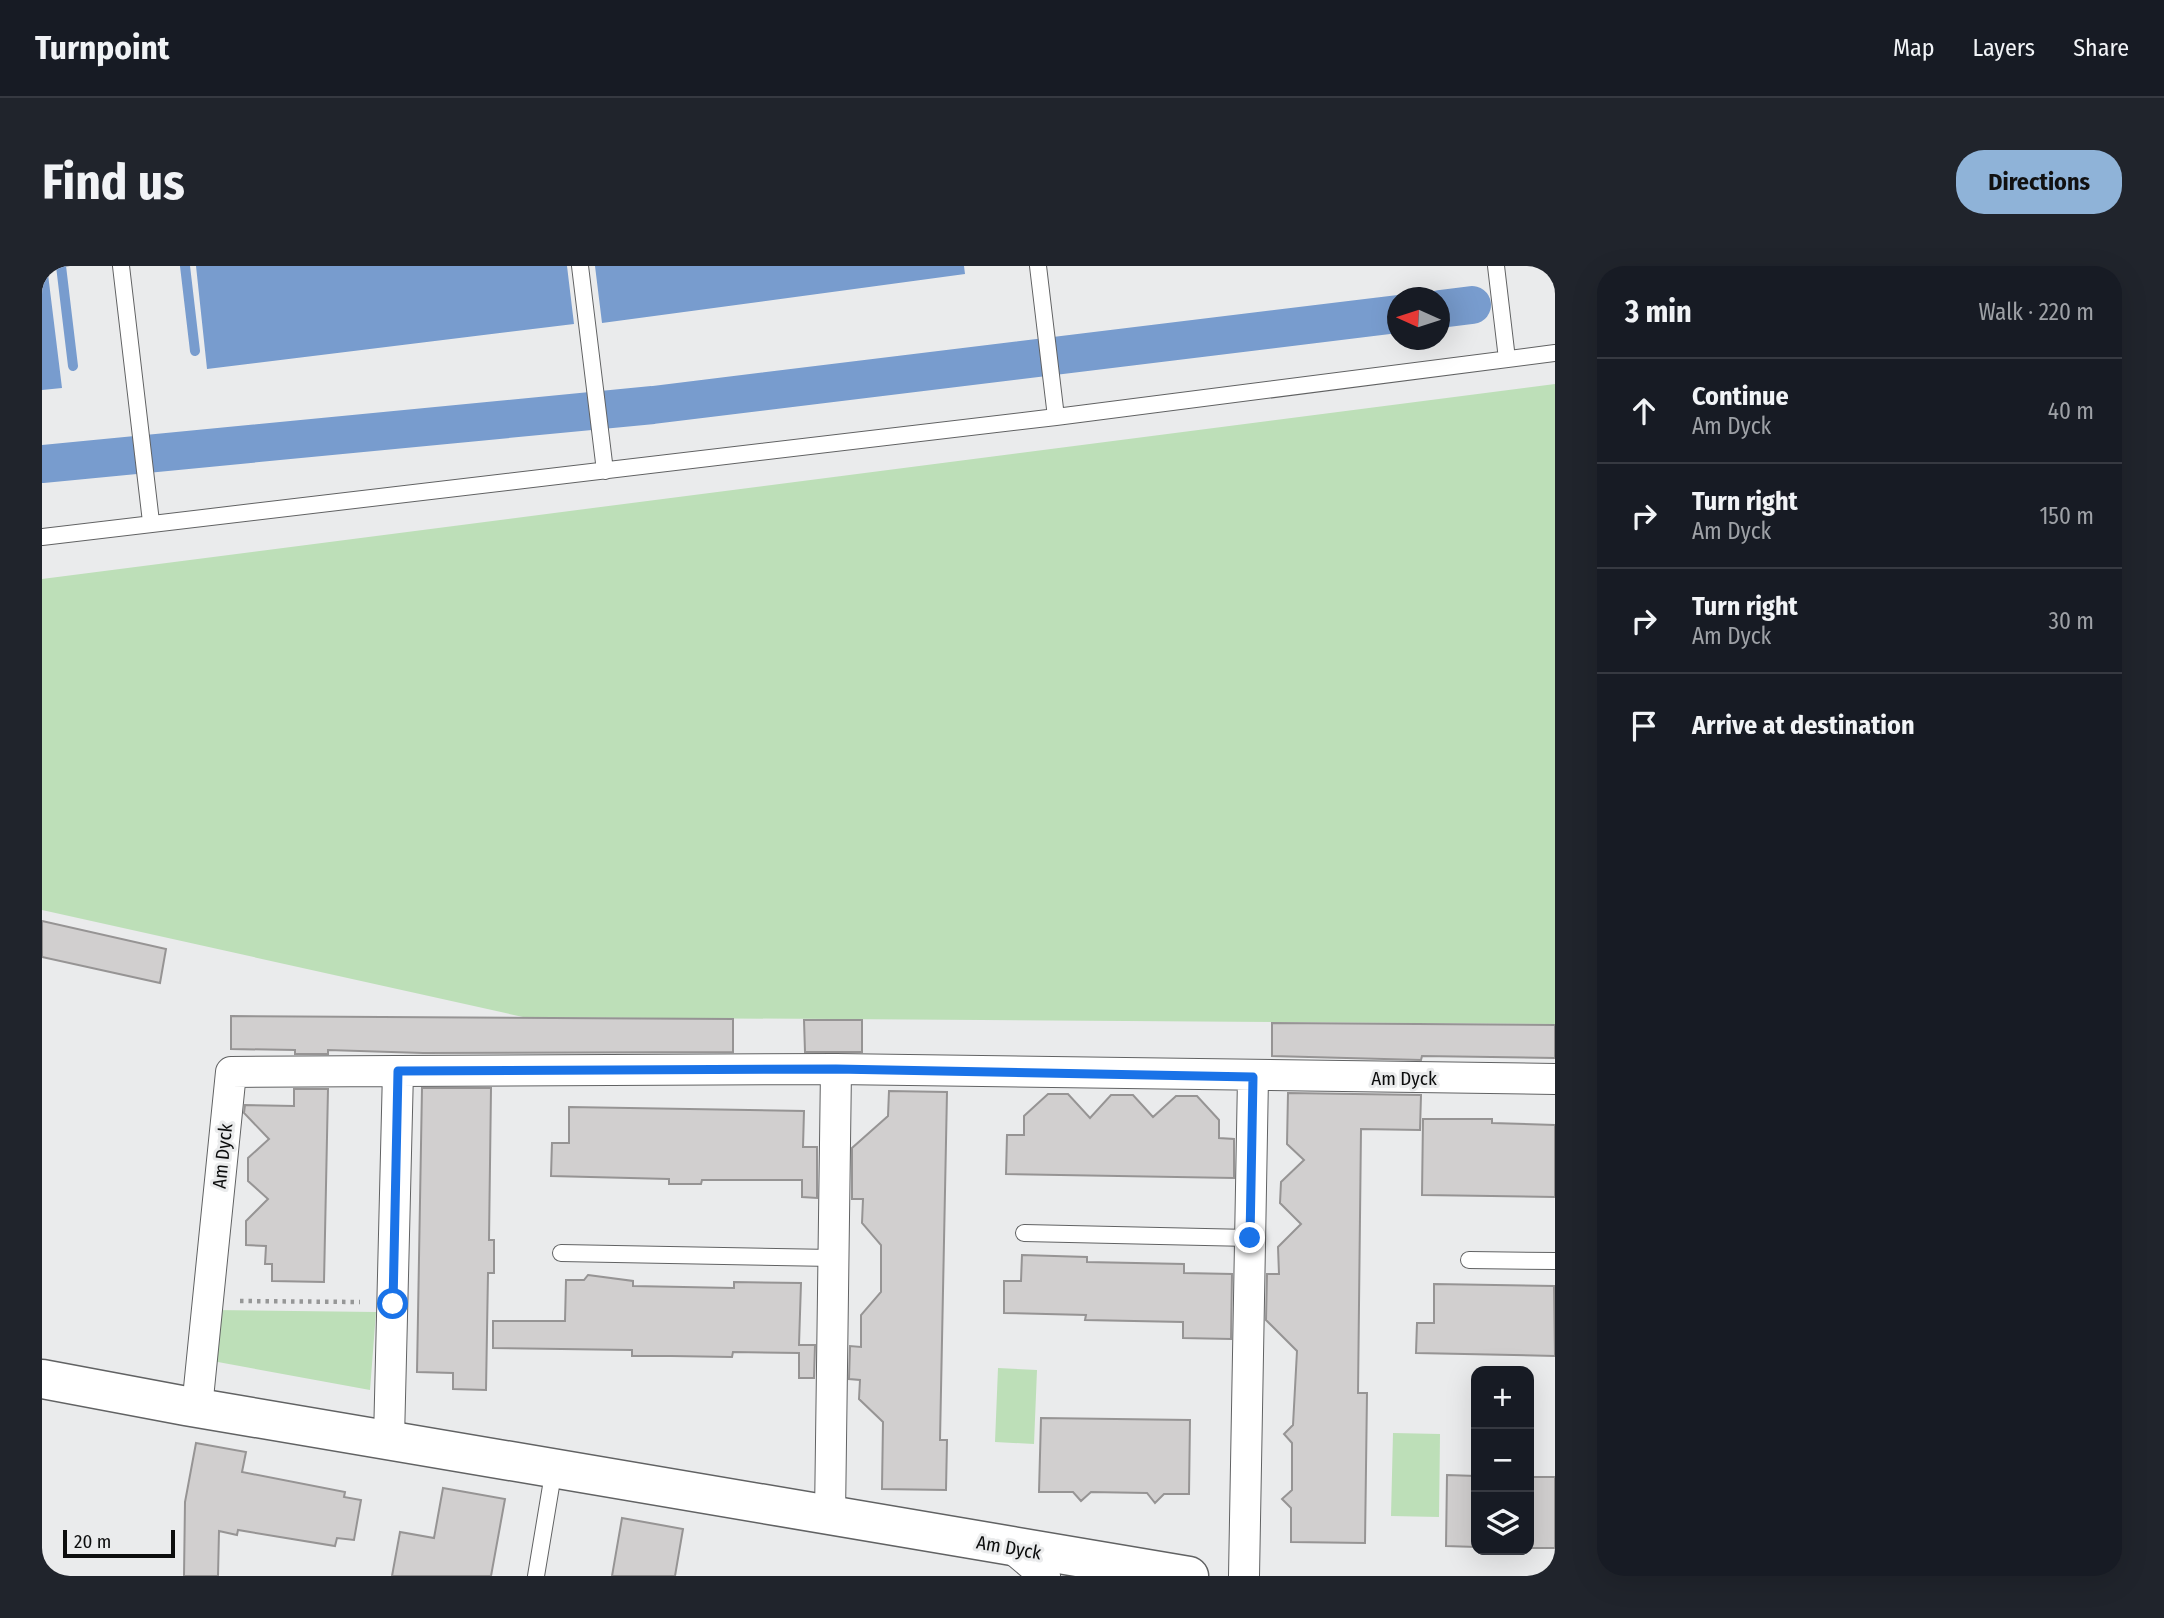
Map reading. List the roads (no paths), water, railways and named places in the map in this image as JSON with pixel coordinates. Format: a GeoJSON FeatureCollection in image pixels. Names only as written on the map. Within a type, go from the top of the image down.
{"type":"FeatureCollection","features":[{"type":"Feature","properties":{"kind":"main road"},"geometry":{"type":"LineString","coordinates":[[42,1379],[192,1407]]}},
{"type":"Feature","properties":{"kind":"main road","name":"Am Dyck"},"geometry":{"type":"LineString","coordinates":[[192,1407],[1189,1576]]}},
{"type":"Feature","properties":{"kind":"street","name":"Am Dyck"},"geometry":{"type":"LineString","coordinates":[[192,1407],[207,1301],[231,1072],[836,1069],[1253,1077],[1555,1079]]}},
{"type":"Feature","properties":{"kind":"street"},"geometry":{"type":"LineString","coordinates":[[830,1516],[836,1069]]}},
{"type":"Feature","properties":{"kind":"street"},"geometry":{"type":"LineString","coordinates":[[389,1439],[398,1071]]}},
{"type":"Feature","properties":{"kind":"street"},"geometry":{"type":"LineString","coordinates":[[1244,1576],[1253,1077]]}},
{"type":"Feature","properties":{"kind":"street"},"geometry":{"type":"LineString","coordinates":[[1012,1548],[1045,1576]]}},
{"type":"Feature","properties":{"kind":"lane"},"geometry":{"type":"LineString","coordinates":[[121,266],[151,522]]}},
{"type":"Feature","properties":{"kind":"lane"},"geometry":{"type":"LineString","coordinates":[[580,266],[605,471]]}},
{"type":"Feature","properties":{"kind":"lane"},"geometry":{"type":"LineString","coordinates":[[1038,266],[1056,416]]}},
{"type":"Feature","properties":{"kind":"lane"},"geometry":{"type":"LineString","coordinates":[[1496,266],[1507,359]]}},
{"type":"Feature","properties":{"kind":"lane"},"geometry":{"type":"LineString","coordinates":[[42,537],[151,522],[605,471],[1555,353]]}},
{"type":"Feature","properties":{"kind":"lane"},"geometry":{"type":"LineString","coordinates":[[1024,1233],[1250,1238]]}},
{"type":"Feature","properties":{"kind":"lane"},"geometry":{"type":"LineString","coordinates":[[561,1253],[833,1258]]}},
{"type":"Feature","properties":{"kind":"lane"},"geometry":{"type":"LineString","coordinates":[[1469,1260],[1555,1261]]}},
{"type":"Feature","properties":{"kind":"lane"},"geometry":{"type":"LineString","coordinates":[[536,1576],[554,1468]]}},
{"type":"Feature","properties":{"kind":"water"},"geometry":{"type":"Polygon","coordinates":[[[42,266],[47,266],[62,388],[42,390],[42,266]]]}},
{"type":"Feature","properties":{"kind":"water"},"geometry":{"type":"Polygon","coordinates":[[[196,266],[567,266],[574,324],[207,369],[196,266]]]}},
{"type":"Feature","properties":{"kind":"water"},"geometry":{"type":"Polygon","coordinates":[[[595,266],[964,266],[965,274],[602,323],[595,266]]]}},
{"type":"Feature","properties":{"kind":"waterway"},"geometry":{"type":"LineString","coordinates":[[61,266],[73,366]]}},
{"type":"Feature","properties":{"kind":"waterway"},"geometry":{"type":"LineString","coordinates":[[185,266],[195,351]]}},
{"type":"Feature","properties":{"kind":"waterway"},"geometry":{"type":"LineString","coordinates":[[1450,308],[1472,305]]}},
{"type":"Feature","properties":{"kind":"waterway"},"geometry":{"type":"LineString","coordinates":[[42,464],[653,405],[1387,315]]}}]}
